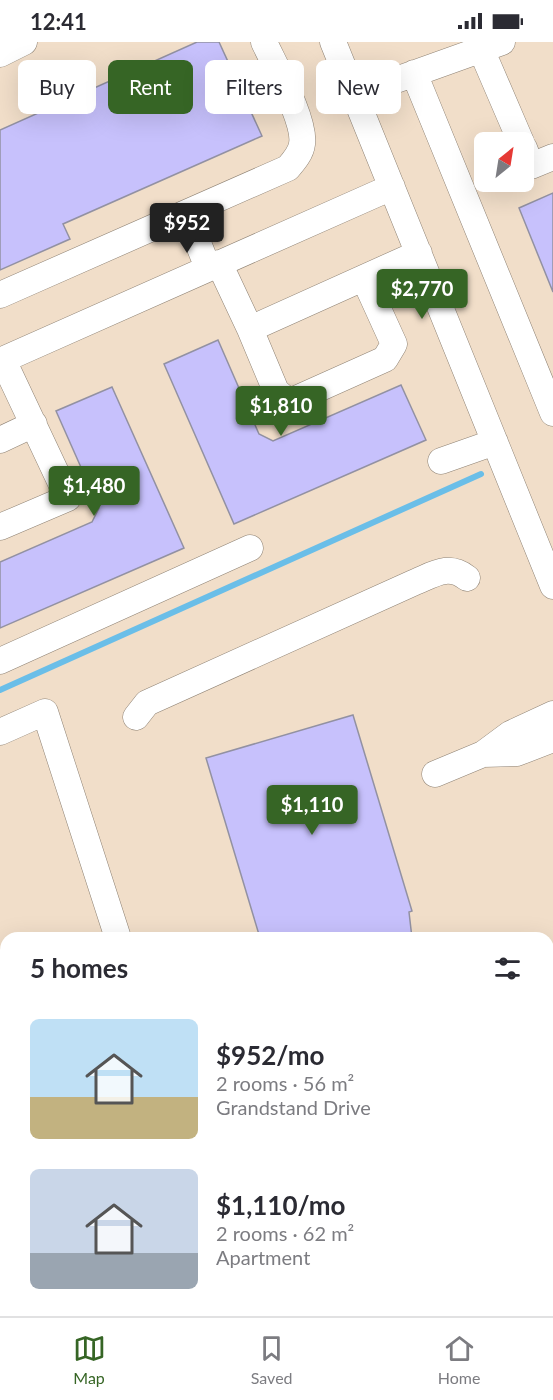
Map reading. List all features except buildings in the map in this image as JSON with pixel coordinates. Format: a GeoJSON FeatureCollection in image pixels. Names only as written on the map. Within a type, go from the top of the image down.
{"type":"FeatureCollection","features":[{"type":"Feature","properties":{"kind":"street"},"geometry":{"type":"LineString","coordinates":[[0,54],[24,42]]}},
{"type":"Feature","properties":{"kind":"street"},"geometry":{"type":"LineString","coordinates":[[0,295],[288,168],[297,158],[303,143],[300,123],[264,42]]}},
{"type":"Feature","properties":{"kind":"street"},"geometry":{"type":"LineString","coordinates":[[333,42],[340,60]]}},
{"type":"Feature","properties":{"kind":"street"},"geometry":{"type":"LineString","coordinates":[[401,78],[491,46],[518,132]]}},
{"type":"Feature","properties":{"kind":"street"},"geometry":{"type":"LineString","coordinates":[[414,73],[553,413]]}},
{"type":"Feature","properties":{"kind":"street"},"geometry":{"type":"LineString","coordinates":[[362,114],[553,586]]}},
{"type":"Feature","properties":{"kind":"street"},"geometry":{"type":"LineString","coordinates":[[534,164],[553,157]]}},
{"type":"Feature","properties":{"kind":"street"},"geometry":{"type":"LineString","coordinates":[[0,527],[68,498],[2,360],[392,187]]}},
{"type":"Feature","properties":{"kind":"street"},"geometry":{"type":"LineString","coordinates":[[186,213],[250,329],[276,391],[289,402],[385,359],[394,344],[364,278]]}},
{"type":"Feature","properties":{"kind":"street"},"geometry":{"type":"LineString","coordinates":[[250,329],[418,253]]}},
{"type":"Feature","properties":{"kind":"street"},"geometry":{"type":"LineString","coordinates":[[0,440],[34,424]]}},
{"type":"Feature","properties":{"kind":"street"},"geometry":{"type":"LineString","coordinates":[[441,461],[495,442]]}},
{"type":"Feature","properties":{"kind":"street"},"geometry":{"type":"LineString","coordinates":[[0,661],[250,548]]}},
{"type":"Feature","properties":{"kind":"street"},"geometry":{"type":"LineString","coordinates":[[136,717],[147,703],[447,569],[459,571],[467,578]]}},
{"type":"Feature","properties":{"kind":"street"},"geometry":{"type":"LineString","coordinates":[[0,732],[45,712],[116,932]]}},
{"type":"Feature","properties":{"kind":"street"},"geometry":{"type":"LineString","coordinates":[[435,774],[483,754],[510,734],[553,714]]}},
{"type":"Feature","properties":{"kind":"street"},"geometry":{"type":"LineString","coordinates":[[483,754],[517,753],[553,739]]}},
{"type":"Feature","properties":{"kind":"shaded area"},"geometry":{"type":"Polygon","coordinates":[[[0,42],[553,42],[553,932],[0,932],[0,42]]]}},
{"type":"Feature","properties":{"kind":"waterway"},"geometry":{"type":"LineString","coordinates":[[0,690],[481,474]]}}]}
